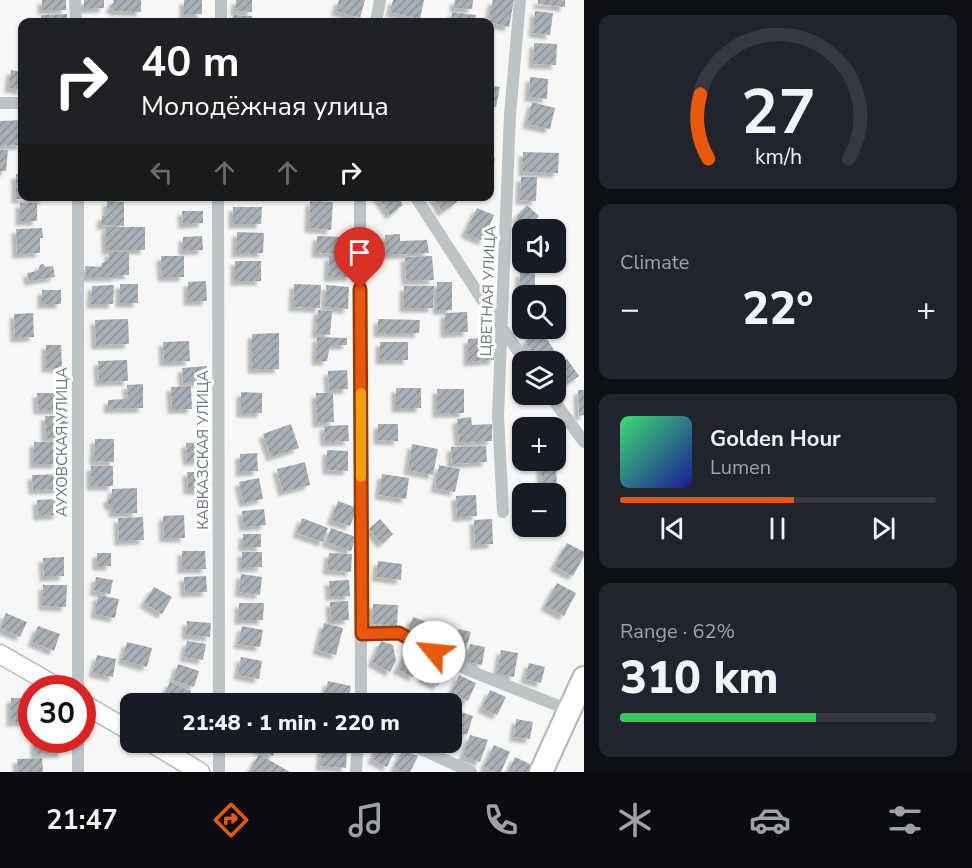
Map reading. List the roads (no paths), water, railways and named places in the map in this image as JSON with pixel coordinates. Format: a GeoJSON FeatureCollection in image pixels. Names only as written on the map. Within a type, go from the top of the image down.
{"type":"FeatureCollection","features":[{"type":"Feature","properties":{"kind":"highway"},"geometry":{"type":"LineString","coordinates":[[541,772],[584,678]]}},
{"type":"Feature","properties":{"kind":"main road"},"geometry":{"type":"LineString","coordinates":[[0,654],[36,675]]}},
{"type":"Feature","properties":{"kind":"main road"},"geometry":{"type":"LineString","coordinates":[[96,711],[120,725]]}},
{"type":"Feature","properties":{"kind":"main road"},"geometry":{"type":"LineString","coordinates":[[168,753],[200,772]]}},
{"type":"Feature","properties":{"kind":"street"},"geometry":{"type":"LineString","coordinates":[[75,0],[76,18]]}},
{"type":"Feature","properties":{"kind":"street"},"geometry":{"type":"LineString","coordinates":[[221,0],[221,18]]}},
{"type":"Feature","properties":{"kind":"street"},"geometry":{"type":"LineString","coordinates":[[377,18],[380,0]]}},
{"type":"Feature","properties":{"kind":"street","name":"ЦВЕТНАЯ УЛИЦА"},"geometry":{"type":"LineString","coordinates":[[503,512],[498,417],[510,115],[520,0]]}},
{"type":"Feature","properties":{"kind":"street"},"geometry":{"type":"LineString","coordinates":[[0,103],[18,103]]}},
{"type":"Feature","properties":{"kind":"street","name":"АУХОВСКАЯ УЛИЦА"},"geometry":{"type":"LineString","coordinates":[[78,201],[78,675]]}},
{"type":"Feature","properties":{"kind":"street","name":"КАВКАЗСКАЯ УЛИЦА"},"geometry":{"type":"LineString","coordinates":[[218,201],[219,693]]}},
{"type":"Feature","properties":{"kind":"street"},"geometry":{"type":"LineString","coordinates":[[360,201],[361,693]]}},
{"type":"Feature","properties":{"kind":"street"},"geometry":{"type":"LineString","coordinates":[[418,201],[518,351]]}},
{"type":"Feature","properties":{"kind":"street"},"geometry":{"type":"LineString","coordinates":[[557,405],[584,442]]}},
{"type":"Feature","properties":{"kind":"street"},"geometry":{"type":"LineString","coordinates":[[362,634],[399,633],[468,670],[569,710]]}},
{"type":"Feature","properties":{"kind":"street"},"geometry":{"type":"LineString","coordinates":[[78,753],[78,772]]}},
{"type":"Feature","properties":{"kind":"street"},"geometry":{"type":"LineString","coordinates":[[219,753],[219,772]]}},
{"type":"Feature","properties":{"kind":"street"},"geometry":{"type":"LineString","coordinates":[[356,772],[357,753]]}},
{"type":"Feature","properties":{"kind":"street"},"geometry":{"type":"LineString","coordinates":[[430,753],[471,772]]}}]}
